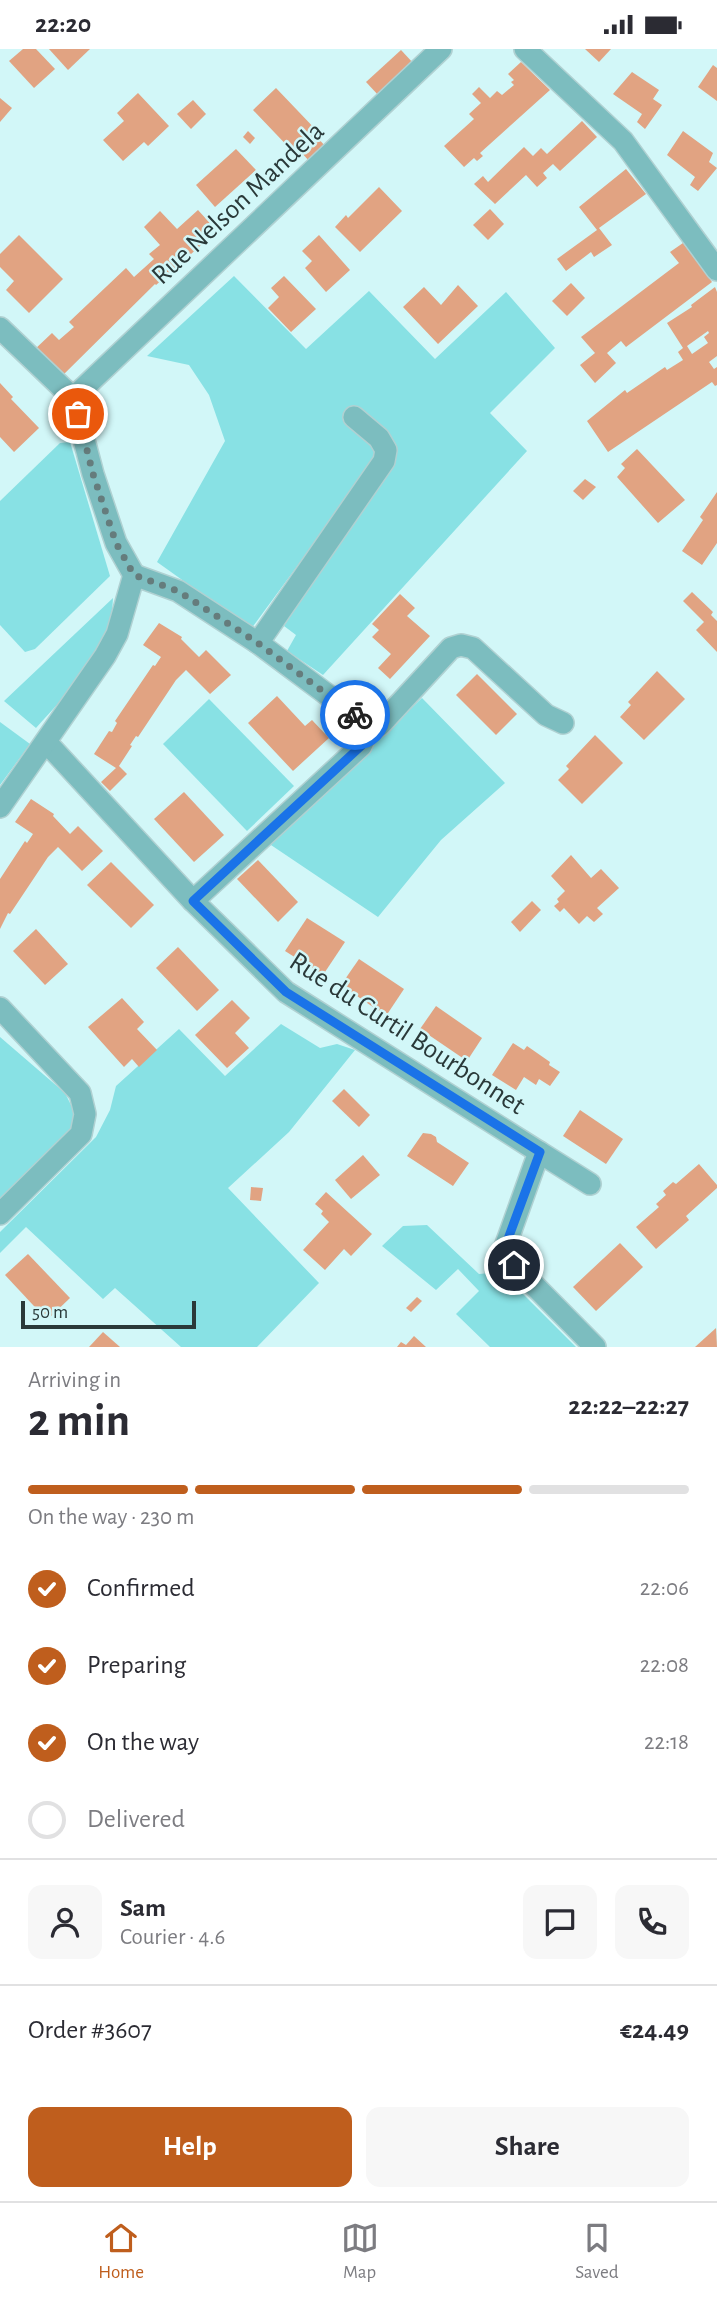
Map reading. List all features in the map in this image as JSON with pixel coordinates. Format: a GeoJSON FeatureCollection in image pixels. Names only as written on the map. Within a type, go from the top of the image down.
{"type":"FeatureCollection","features":[{"type":"Feature","properties":{"kind":"street","name":"Rue Nelson Mandela"},"geometry":{"type":"LineString","coordinates":[[73,398],[441,49]]}},
{"type":"Feature","properties":{"kind":"street"},"geometry":{"type":"LineString","coordinates":[[525,49],[623,141],[717,269]]}},
{"type":"Feature","properties":{"kind":"street"},"geometry":{"type":"LineString","coordinates":[[0,328],[73,398],[93,474],[116,543],[134,575],[178,591],[258,643],[359,719],[367,733]]}},
{"type":"Feature","properties":{"kind":"street"},"geometry":{"type":"LineString","coordinates":[[258,643],[384,461],[386,450],[379,438],[354,417]]}},
{"type":"Feature","properties":{"kind":"street"},"geometry":{"type":"LineString","coordinates":[[0,807],[105,656],[117,634],[134,575]]}},
{"type":"Feature","properties":{"kind":"street"},"geometry":{"type":"LineString","coordinates":[[193,901],[361,746],[367,733],[380,725],[451,648],[461,645],[473,648],[545,715],[563,723]]}},
{"type":"Feature","properties":{"kind":"street","name":"Rue du Curtil Bourbonnet"},"geometry":{"type":"LineString","coordinates":[[46,742],[193,901],[286,992],[590,1184]]}},
{"type":"Feature","properties":{"kind":"street"},"geometry":{"type":"LineString","coordinates":[[0,1008],[80,1093],[85,1114],[81,1134],[0,1214]]}},
{"type":"Feature","properties":{"kind":"street","name":"Rue du Curtil Bourbonnet"},"geometry":{"type":"LineString","coordinates":[[540,1152],[505,1247],[514,1265],[595,1347]]}},
{"type":"Feature","properties":{"kind":"shaded area"},"geometry":{"type":"Polygon","coordinates":[[[234,276],[306,349],[369,291],[435,359],[506,292],[555,348],[490,413],[527,451],[323,675],[287,651],[296,635],[284,626],[390,465],[385,434],[352,406],[344,416],[375,447],[375,460],[251,629],[157,562],[225,441],[209,395],[189,365],[147,356],[234,276]]]}},
{"type":"Feature","properties":{"kind":"shaded area"},"geometry":{"type":"Polygon","coordinates":[[[70,442],[110,576],[35,649],[25,652],[0,625],[0,501],[60,443],[70,442]]]}},
{"type":"Feature","properties":{"kind":"shaded area"},"geometry":{"type":"Polygon","coordinates":[[[113,598],[111,617],[97,653],[75,685],[36,728],[4,701],[113,598]]]}},
{"type":"Feature","properties":{"kind":"shaded area"},"geometry":{"type":"Polygon","coordinates":[[[422,698],[505,783],[441,840],[378,917],[268,843],[422,698]]]}},
{"type":"Feature","properties":{"kind":"shaded area"},"geometry":{"type":"Polygon","coordinates":[[[209,699],[294,786],[247,831],[163,744],[209,699]]]}},
{"type":"Feature","properties":{"kind":"shaded area"},"geometry":{"type":"Polygon","coordinates":[[[0,722],[30,744],[0,785],[0,722]]]}},
{"type":"Feature","properties":{"kind":"shaded area"},"geometry":{"type":"Polygon","coordinates":[[[281,1024],[320,1048],[337,1044],[355,1050],[289,1132],[228,1188],[319,1283],[257,1347],[181,1347],[115,1288],[103,1299],[26,1227],[0,1253],[0,1232],[96,1137],[110,1110],[116,1086],[179,1029],[225,1076],[281,1024]]]}},
{"type":"Feature","properties":{"kind":"shaded area"},"geometry":{"type":"Polygon","coordinates":[[[0,1037],[65,1093],[75,1113],[72,1130],[0,1198],[0,1037]]]}},
{"type":"Feature","properties":{"kind":"shaded area"},"geometry":{"type":"Polygon","coordinates":[[[427,1225],[479,1274],[501,1272],[576,1347],[490,1347],[456,1314],[479,1291],[458,1269],[436,1290],[382,1246],[403,1226],[427,1225]]]}},
{"type":"Feature","properties":{"kind":"building"},"geometry":{"type":"Polygon","coordinates":[[[23,49],[36,49],[55,69],[34,88],[9,61],[23,49]]]}},
{"type":"Feature","properties":{"kind":"building"},"geometry":{"type":"Polygon","coordinates":[[[49,49],[90,49],[68,70],[49,49]]]}},
{"type":"Feature","properties":{"kind":"building"},"geometry":{"type":"Polygon","coordinates":[[[585,49],[611,49],[599,62],[585,49]]]}},
{"type":"Feature","properties":{"kind":"building"},"geometry":{"type":"Polygon","coordinates":[[[401,50],[414,64],[379,96],[366,82],[401,50]]]}},
{"type":"Feature","properties":{"kind":"building"},"geometry":{"type":"Polygon","coordinates":[[[521,62],[550,90],[480,153],[483,156],[477,161],[474,158],[464,167],[444,146],[474,119],[469,114],[481,103],[472,94],[479,87],[490,98],[497,91],[502,95],[514,85],[511,82],[514,80],[508,74],[521,62]]]}},
{"type":"Feature","properties":{"kind":"building"},"geometry":{"type":"Polygon","coordinates":[[[713,65],[717,68],[717,101],[698,87],[713,65]]]}},
{"type":"Feature","properties":{"kind":"building"},"geometry":{"type":"Polygon","coordinates":[[[632,72],[659,90],[653,99],[662,105],[645,129],[637,122],[642,114],[613,94],[632,72]]]}},
{"type":"Feature","properties":{"kind":"building"},"geometry":{"type":"Polygon","coordinates":[[[276,88],[319,133],[316,136],[326,147],[310,162],[300,151],[296,155],[253,110],[276,88]]]}},
{"type":"Feature","properties":{"kind":"building"},"geometry":{"type":"Polygon","coordinates":[[[138,93],[169,126],[148,146],[144,142],[123,161],[103,140],[124,121],[117,113],[138,93]]]}},
{"type":"Feature","properties":{"kind":"building"},"geometry":{"type":"Polygon","coordinates":[[[0,98],[12,108],[0,122],[0,98]]]}},
{"type":"Feature","properties":{"kind":"building"},"geometry":{"type":"Polygon","coordinates":[[[193,100],[206,114],[191,129],[177,114],[193,100]]]}},
{"type":"Feature","properties":{"kind":"building"},"geometry":{"type":"Polygon","coordinates":[[[582,121],[597,137],[560,171],[553,164],[543,173],[547,178],[537,187],[526,175],[495,204],[474,184],[483,176],[488,182],[524,147],[533,156],[541,148],[547,154],[582,121]]]}},
{"type":"Feature","properties":{"kind":"building"},"geometry":{"type":"Polygon","coordinates":[[[248,131],[255,138],[250,144],[243,137],[248,131]]]}},
{"type":"Feature","properties":{"kind":"building"},"geometry":{"type":"Polygon","coordinates":[[[683,131],[713,153],[709,162],[717,168],[698,191],[690,185],[695,177],[667,155],[683,131]]]}},
{"type":"Feature","properties":{"kind":"building"},"geometry":{"type":"Polygon","coordinates":[[[236,149],[256,170],[215,207],[196,185],[236,149]]]}},
{"type":"Feature","properties":{"kind":"building"},"geometry":{"type":"Polygon","coordinates":[[[626,169],[646,194],[599,228],[612,245],[594,257],[591,252],[566,271],[557,259],[597,230],[579,207],[626,169]]]}},
{"type":"Feature","properties":{"kind":"building"},"geometry":{"type":"Polygon","coordinates":[[[379,187],[402,211],[360,252],[335,227],[379,187]]]}},
{"type":"Feature","properties":{"kind":"building"},"geometry":{"type":"Polygon","coordinates":[[[490,209],[504,224],[488,240],[473,225],[490,209]]]}},
{"type":"Feature","properties":{"kind":"building"},"geometry":{"type":"Polygon","coordinates":[[[198,210],[217,231],[155,284],[60,378],[33,351],[52,333],[59,340],[74,327],[69,322],[126,268],[134,277],[154,259],[149,254],[160,245],[144,227],[160,211],[177,229],[198,210]]]}},
{"type":"Feature","properties":{"kind":"building"},"geometry":{"type":"Polygon","coordinates":[[[19,235],[63,279],[29,313],[6,290],[14,281],[0,267],[0,254],[19,235]]]}},
{"type":"Feature","properties":{"kind":"building"},"geometry":{"type":"Polygon","coordinates":[[[319,235],[350,270],[326,292],[305,268],[312,261],[302,251],[319,235]]]}},
{"type":"Feature","properties":{"kind":"building"},"geometry":{"type":"Polygon","coordinates":[[[683,243],[712,282],[626,347],[621,341],[607,353],[616,363],[595,383],[580,365],[595,353],[581,337],[679,263],[670,252],[683,243]]]}},
{"type":"Feature","properties":{"kind":"building"},"geometry":{"type":"Polygon","coordinates":[[[284,276],[316,309],[291,332],[268,308],[279,297],[271,288],[284,276]]]}},
{"type":"Feature","properties":{"kind":"building"},"geometry":{"type":"Polygon","coordinates":[[[571,283],[585,298],[567,316],[552,301],[571,283]]]}},
{"type":"Feature","properties":{"kind":"building"},"geometry":{"type":"Polygon","coordinates":[[[458,285],[478,306],[438,344],[403,307],[424,287],[441,305],[458,285]]]}},
{"type":"Feature","properties":{"kind":"building"},"geometry":{"type":"Polygon","coordinates":[[[715,287],[717,356],[709,362],[714,369],[717,367],[717,385],[712,382],[608,452],[587,421],[625,390],[627,393],[665,367],[667,370],[683,360],[678,352],[683,348],[667,323],[692,307],[691,305],[715,287]],[[708,331],[687,346],[692,354],[708,343],[704,337],[708,331]]]}},
{"type":"Feature","properties":{"kind":"building"},"geometry":{"type":"Polygon","coordinates":[[[0,383],[13,397],[11,399],[39,428],[14,452],[0,437],[0,383]]]}},
{"type":"Feature","properties":{"kind":"building"},"geometry":{"type":"Polygon","coordinates":[[[637,449],[685,500],[658,523],[617,477],[625,468],[621,464],[637,449]]]}},
{"type":"Feature","properties":{"kind":"building"},"geometry":{"type":"Polygon","coordinates":[[[585,479],[596,487],[583,500],[573,491],[585,479]]]}},
{"type":"Feature","properties":{"kind":"building"},"geometry":{"type":"Polygon","coordinates":[[[717,492],[717,543],[702,565],[682,551],[703,520],[700,517],[717,492]]]}},
{"type":"Feature","properties":{"kind":"building"},"geometry":{"type":"Polygon","coordinates":[[[692,592],[713,612],[711,615],[717,621],[717,652],[696,630],[704,622],[683,601],[692,592]]]}},
{"type":"Feature","properties":{"kind":"building"},"geometry":{"type":"Polygon","coordinates":[[[400,594],[415,608],[407,616],[430,636],[390,679],[378,668],[391,654],[372,637],[379,630],[372,624],[400,594]]]}},
{"type":"Feature","properties":{"kind":"building"},"geometry":{"type":"Polygon","coordinates":[[[159,623],[182,637],[199,657],[206,650],[231,675],[210,694],[186,670],[130,745],[132,746],[119,766],[127,774],[110,791],[101,782],[116,768],[94,754],[109,731],[112,732],[117,723],[115,721],[161,657],[143,645],[159,623]]]}},
{"type":"Feature","properties":{"kind":"building"},"geometry":{"type":"Polygon","coordinates":[[[657,671],[685,699],[644,740],[620,717],[631,705],[628,702],[657,671]]]}},
{"type":"Feature","properties":{"kind":"building"},"geometry":{"type":"Polygon","coordinates":[[[477,674],[517,714],[496,735],[456,695],[477,674]]]}},
{"type":"Feature","properties":{"kind":"building"},"geometry":{"type":"Polygon","coordinates":[[[277,696],[305,726],[312,720],[329,738],[293,771],[248,723],[277,696]]]}},
{"type":"Feature","properties":{"kind":"building"},"geometry":{"type":"Polygon","coordinates":[[[595,735],[623,763],[582,804],[558,780],[569,769],[566,766],[595,735]]]}},
{"type":"Feature","properties":{"kind":"building"},"geometry":{"type":"Polygon","coordinates":[[[184,792],[224,835],[194,862],[154,819],[184,792]]]}},
{"type":"Feature","properties":{"kind":"building"},"geometry":{"type":"Polygon","coordinates":[[[31,799],[54,814],[70,834],[78,826],[103,851],[82,871],[58,847],[48,857],[10,914],[8,913],[0,929],[0,879],[25,841],[27,843],[33,834],[15,822],[31,799]]]}},
{"type":"Feature","properties":{"kind":"building"},"geometry":{"type":"Polygon","coordinates":[[[571,855],[591,878],[601,869],[619,888],[597,908],[603,914],[594,922],[587,916],[579,924],[564,908],[560,912],[554,906],[565,891],[551,876],[571,855]]]}},
{"type":"Feature","properties":{"kind":"building"},"geometry":{"type":"Polygon","coordinates":[[[258,860],[298,902],[278,922],[237,879],[258,860]]]}},
{"type":"Feature","properties":{"kind":"building"},"geometry":{"type":"Polygon","coordinates":[[[111,862],[154,905],[131,928],[87,885],[111,862]]]}},
{"type":"Feature","properties":{"kind":"building"},"geometry":{"type":"Polygon","coordinates":[[[532,901],[541,910],[520,932],[511,922],[532,901]]]}},
{"type":"Feature","properties":{"kind":"building"},"geometry":{"type":"Polygon","coordinates":[[[307,918],[345,942],[323,975],[285,951],[307,918]]]}},
{"type":"Feature","properties":{"kind":"building"},"geometry":{"type":"Polygon","coordinates":[[[36,929],[68,964],[45,985],[13,951],[36,929]]]}},
{"type":"Feature","properties":{"kind":"building"},"geometry":{"type":"Polygon","coordinates":[[[178,947],[219,990],[197,1011],[156,968],[178,947]]]}},
{"type":"Feature","properties":{"kind":"building"},"geometry":{"type":"Polygon","coordinates":[[[359,959],[404,989],[386,1016],[341,985],[359,959]]]}},
{"type":"Feature","properties":{"kind":"building"},"geometry":{"type":"Polygon","coordinates":[[[122,998],[144,1022],[137,1029],[157,1050],[139,1067],[132,1059],[124,1067],[88,1027],[122,998]]]}},
{"type":"Feature","properties":{"kind":"building"},"geometry":{"type":"Polygon","coordinates":[[[232,1000],[250,1018],[235,1033],[249,1048],[227,1068],[195,1035],[232,1000]]]}},
{"type":"Feature","properties":{"kind":"building"},"geometry":{"type":"Polygon","coordinates":[[[436,1006],[482,1038],[467,1061],[420,1029],[436,1006]]]}},
{"type":"Feature","properties":{"kind":"building"},"geometry":{"type":"Polygon","coordinates":[[[513,1043],[524,1050],[527,1046],[560,1072],[550,1086],[539,1079],[536,1085],[524,1077],[516,1090],[492,1075],[513,1043]]]}},
{"type":"Feature","properties":{"kind":"building"},"geometry":{"type":"Polygon","coordinates":[[[344,1089],[370,1115],[359,1127],[332,1101],[344,1089]]]}},
{"type":"Feature","properties":{"kind":"building"},"geometry":{"type":"Polygon","coordinates":[[[580,1110],[623,1139],[606,1164],[563,1136],[580,1110]]]}},
{"type":"Feature","properties":{"kind":"building"},"geometry":{"type":"Polygon","coordinates":[[[423,1133],[436,1137],[437,1142],[469,1163],[453,1186],[407,1156],[423,1133]]]}},
{"type":"Feature","properties":{"kind":"building"},"geometry":{"type":"Polygon","coordinates":[[[363,1155],[380,1175],[351,1199],[335,1180],[363,1155]]]}},
{"type":"Feature","properties":{"kind":"building"},"geometry":{"type":"Polygon","coordinates":[[[699,1164],[717,1188],[686,1216],[689,1220],[656,1249],[636,1227],[659,1207],[656,1204],[666,1195],[663,1191],[673,1182],[676,1184],[699,1164]]]}},
{"type":"Feature","properties":{"kind":"building"},"geometry":{"type":"Polygon","coordinates":[[[251,1187],[263,1188],[261,1201],[250,1200],[251,1187]]]}},
{"type":"Feature","properties":{"kind":"building"},"geometry":{"type":"Polygon","coordinates":[[[326,1192],[372,1234],[351,1256],[344,1249],[325,1270],[303,1250],[329,1222],[315,1204],[326,1192]]]}},
{"type":"Feature","properties":{"kind":"building"},"geometry":{"type":"Polygon","coordinates":[[[620,1243],[643,1267],[596,1311],[573,1287],[620,1243]]]}},
{"type":"Feature","properties":{"kind":"building"},"geometry":{"type":"Polygon","coordinates":[[[28,1254],[70,1298],[47,1320],[5,1275],[28,1254]]]}},
{"type":"Feature","properties":{"kind":"building"},"geometry":{"type":"Polygon","coordinates":[[[417,1297],[422,1301],[411,1312],[406,1308],[417,1297]]]}},
{"type":"Feature","properties":{"kind":"building"},"geometry":{"type":"Polygon","coordinates":[[[716,1328],[717,1347],[695,1347],[716,1328]]]}},
{"type":"Feature","properties":{"kind":"building"},"geometry":{"type":"Polygon","coordinates":[[[103,1332],[120,1347],[89,1347],[103,1332]]]}},
{"type":"Feature","properties":{"kind":"building"},"geometry":{"type":"Polygon","coordinates":[[[414,1336],[426,1347],[397,1347],[401,1342],[406,1345],[414,1336]]]}},
{"type":"Feature","properties":{"kind":"way so far"},"geometry":{"type":"LineString","coordinates":[[78,414],[93,474],[116,543],[134,575],[178,591],[258,643],[355,715]]}},
{"type":"Feature","properties":{"kind":"route"},"geometry":{"type":"LineString","coordinates":[[355,715],[367,733],[361,746],[193,901],[286,992],[540,1152],[505,1247],[514,1265]]}}]}
